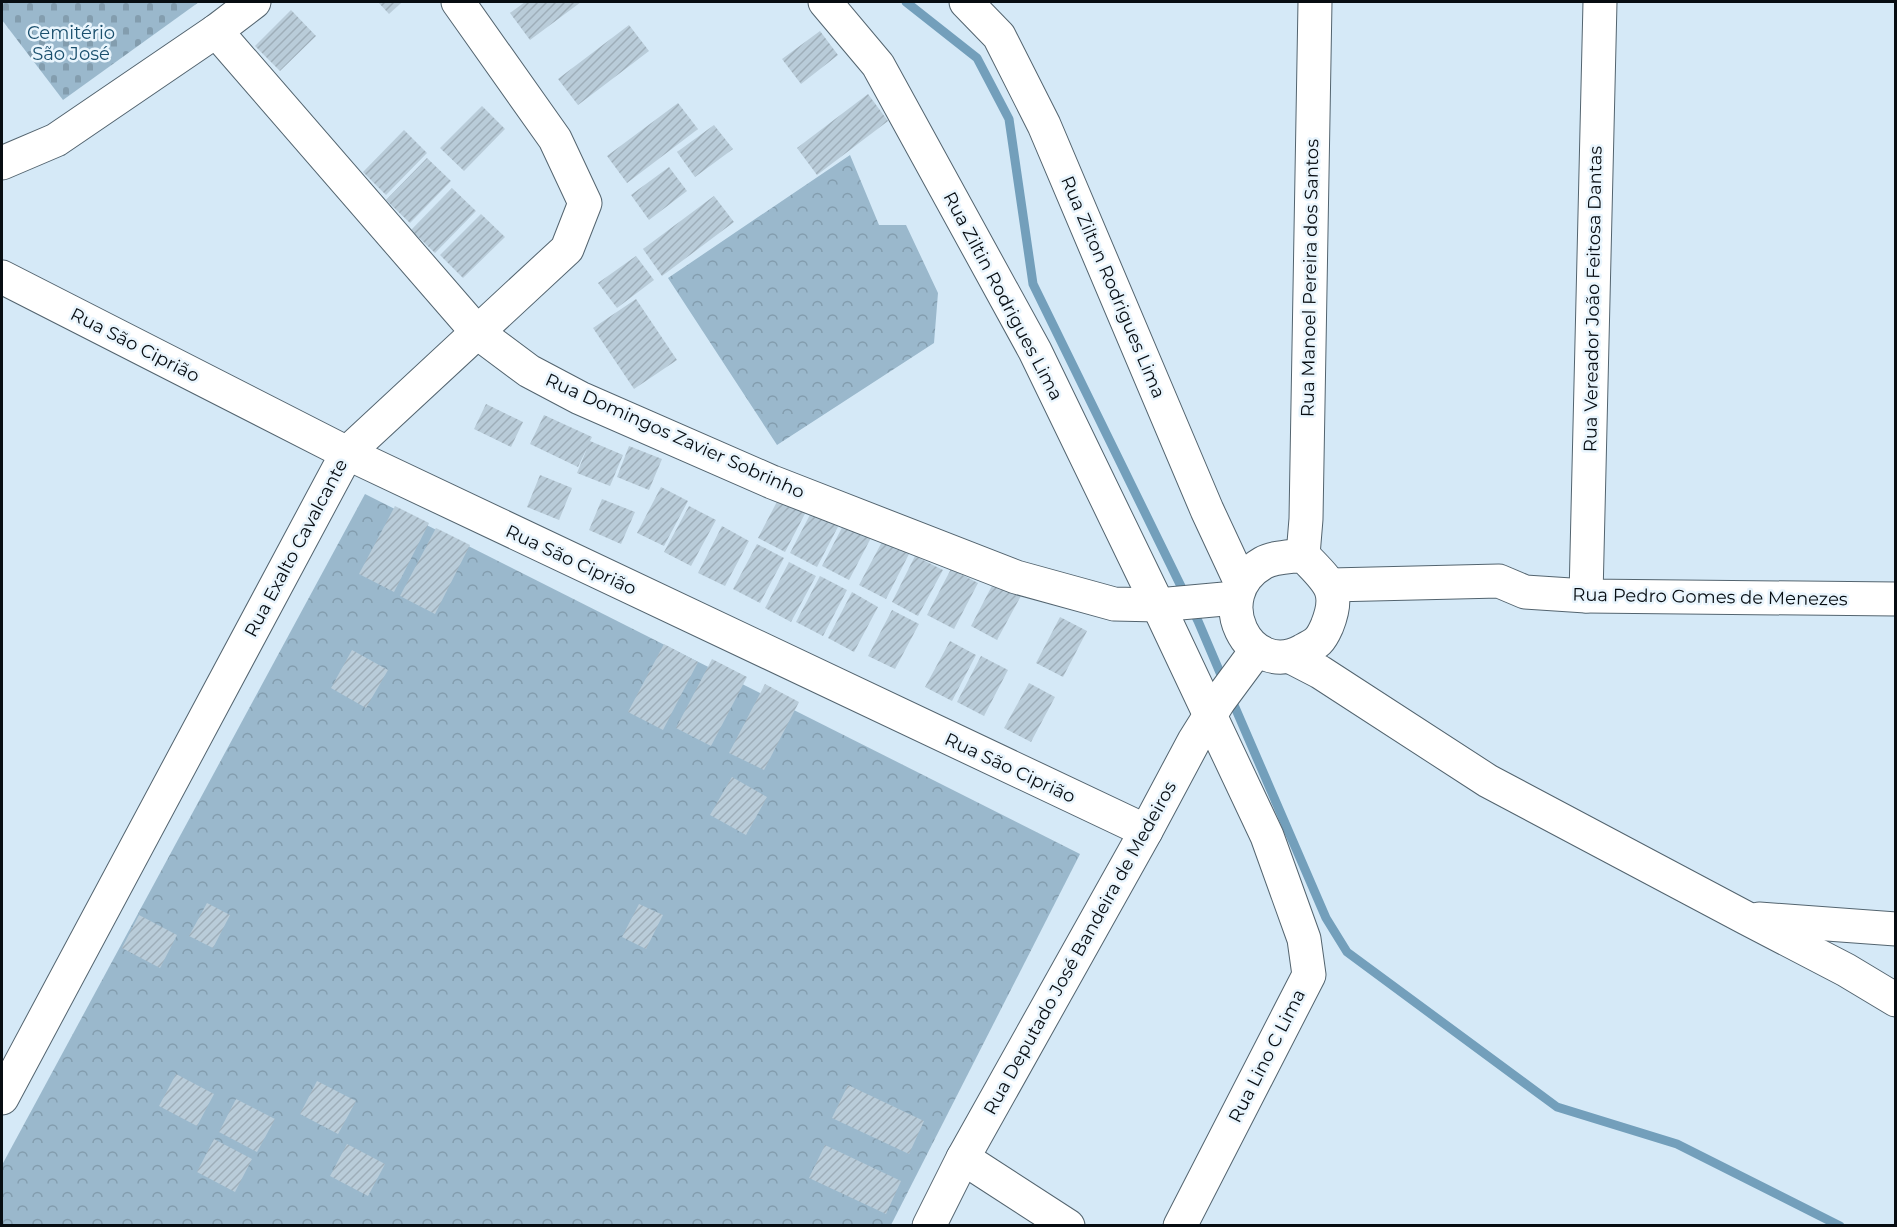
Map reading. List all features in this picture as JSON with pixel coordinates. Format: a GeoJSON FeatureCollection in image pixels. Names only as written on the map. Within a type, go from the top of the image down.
{"type":"FeatureCollection","features":[{"type":"Feature","properties":{"kind":"street"},"geometry":{"type":"LineString","coordinates":[[2,163],[56,140],[216,31],[254,2]]}},
{"type":"Feature","properties":{"kind":"street","name":"Rua Exalto Cavalcante"},"geometry":{"type":"LineString","coordinates":[[2,1098],[347,453],[567,249],[585,203],[555,139],[458,2]]}},
{"type":"Feature","properties":{"kind":"street","name":"Rua Ziltin Rodrigues Lima"},"geometry":{"type":"LineString","coordinates":[[825,2],[878,65],[1035,351],[1178,602]]}},
{"type":"Feature","properties":{"kind":"street","name":"Rua Zilton Rodrigues Lima"},"geometry":{"type":"LineString","coordinates":[[966,2],[999,36],[1044,125],[1208,510],[1238,591],[1239,628],[1231,686]]}},
{"type":"Feature","properties":{"kind":"street","name":"Rua Manoel Pereira dos Santos"},"geometry":{"type":"LineString","coordinates":[[1303,555],[1306,507],[1315,2]]}},
{"type":"Feature","properties":{"kind":"street","name":"Rua Vereador João Feitosa Dantas"},"geometry":{"type":"LineString","coordinates":[[1586,596],[1600,2]]}},
{"type":"Feature","properties":{"kind":"street","name":"Rua Domingos Zavier Sobrinho"},"geometry":{"type":"LineString","coordinates":[[216,31],[478,333],[530,371],[580,398],[772,482],[1016,577],[1114,604],[1178,602],[1238,591]]}},
{"type":"Feature","properties":{"kind":"street","name":"Rua São Ciprião"},"geometry":{"type":"LineString","coordinates":[[2,278],[347,453],[1146,831]]}},
{"type":"Feature","properties":{"kind":"street"},"geometry":{"type":"LineString","coordinates":[[1238,591],[1264,562],[1303,555],[1332,598],[1320,641],[1291,657]]}},
{"type":"Feature","properties":{"kind":"street","name":"Rua Pedro Gomes de Menezes"},"geometry":{"type":"LineString","coordinates":[[1332,598],[1499,581],[1525,592],[1586,596],[1896,599]]}},
{"type":"Feature","properties":{"kind":"street"},"geometry":{"type":"LineString","coordinates":[[1178,602],[1231,686],[1274,656],[1291,657],[1320,672],[1488,781],[1846,970],[1896,1000]]}},
{"type":"Feature","properties":{"kind":"street","name":"Rua Deputado José Bandeira de Medeiros"},"geometry":{"type":"LineString","coordinates":[[929,1226],[963,1158],[1146,831],[1231,686]]}},
{"type":"Feature","properties":{"kind":"street","name":"Rua Lino C Lima"},"geometry":{"type":"LineString","coordinates":[[1180,1226],[1309,975],[1304,939],[1267,836],[1231,686]]}},
{"type":"Feature","properties":{"kind":"street"},"geometry":{"type":"LineString","coordinates":[[1746,918],[1896,929]]}},
{"type":"Feature","properties":{"kind":"street"},"geometry":{"type":"LineString","coordinates":[[963,1158],[1068,1226]]}},
{"type":"Feature","properties":{"kind":"green space","name":"Cemitério São José"},"geometry":{"type":"Polygon","coordinates":[[[2,2],[199,2],[63,100],[2,20],[2,2]]]}},
{"type":"Feature","properties":{"kind":"green space"},"geometry":{"type":"Polygon","coordinates":[[[850,155],[879,225],[906,225],[938,293],[934,343],[777,445],[668,278],[850,155]]]}},
{"type":"Feature","properties":{"kind":"green space"},"geometry":{"type":"Polygon","coordinates":[[[365,494],[1080,854],[891,1225],[2,1226],[2,1165],[365,494]]]}},
{"type":"Feature","properties":{"kind":"building"},"geometry":{"type":"Polygon","coordinates":[[[378,2],[402,2],[389,14],[378,2]]]}},
{"type":"Feature","properties":{"kind":"building"},"geometry":{"type":"Polygon","coordinates":[[[525,2],[581,2],[530,40],[510,13],[525,2]]]}},
{"type":"Feature","properties":{"kind":"building"},"geometry":{"type":"Polygon","coordinates":[[[291,10],[316,36],[280,71],[255,46],[291,10]]]}},
{"type":"Feature","properties":{"kind":"building"},"geometry":{"type":"Polygon","coordinates":[[[629,25],[649,51],[578,105],[558,79],[629,25]]]}},
{"type":"Feature","properties":{"kind":"building"},"geometry":{"type":"Polygon","coordinates":[[[820,31],[838,55],[801,84],[782,59],[820,31]]]}},
{"type":"Feature","properties":{"kind":"building"},"geometry":{"type":"Polygon","coordinates":[[[868,94],[888,121],[817,175],[797,148],[868,94]]]}},
{"type":"Feature","properties":{"kind":"building"},"geometry":{"type":"Polygon","coordinates":[[[678,103],[698,129],[627,183],[607,156],[678,103]]]}},
{"type":"Feature","properties":{"kind":"building"},"geometry":{"type":"Polygon","coordinates":[[[482,106],[505,129],[464,171],[440,148],[482,106]]]}},
{"type":"Feature","properties":{"kind":"building"},"geometry":{"type":"Polygon","coordinates":[[[714,125],[733,149],[695,177],[677,152],[714,125]]]}},
{"type":"Feature","properties":{"kind":"building"},"geometry":{"type":"Polygon","coordinates":[[[404,130],[427,153],[386,195],[363,172],[404,130]]]}},
{"type":"Feature","properties":{"kind":"building"},"geometry":{"type":"Polygon","coordinates":[[[427,158],[451,181],[410,223],[386,200],[427,158]]]}},
{"type":"Feature","properties":{"kind":"building"},"geometry":{"type":"Polygon","coordinates":[[[669,167],[687,191],[649,220],[631,195],[669,167]]]}},
{"type":"Feature","properties":{"kind":"building"},"geometry":{"type":"Polygon","coordinates":[[[452,188],[476,211],[435,253],[411,230],[452,188]]]}},
{"type":"Feature","properties":{"kind":"building"},"geometry":{"type":"Polygon","coordinates":[[[714,196],[734,222],[662,276],[643,249],[714,196]]]}},
{"type":"Feature","properties":{"kind":"building"},"geometry":{"type":"Polygon","coordinates":[[[481,214],[505,237],[463,278],[440,255],[481,214]]]}},
{"type":"Feature","properties":{"kind":"building"},"geometry":{"type":"Polygon","coordinates":[[[636,256],[654,280],[617,308],[598,283],[636,256]]]}},
{"type":"Feature","properties":{"kind":"building"},"geometry":{"type":"Polygon","coordinates":[[[636,299],[677,360],[634,389],[593,328],[636,299]]]}},
{"type":"Feature","properties":{"kind":"building"},"geometry":{"type":"Polygon","coordinates":[[[486,404],[523,422],[511,447],[474,429],[486,404]]]}},
{"type":"Feature","properties":{"kind":"building"},"geometry":{"type":"Polygon","coordinates":[[[544,415],[592,437],[590,441],[623,455],[610,486],[577,473],[588,446],[578,467],[530,444],[544,415]]]}},
{"type":"Feature","properties":{"kind":"building"},"geometry":{"type":"Polygon","coordinates":[[[629,446],[662,459],[649,490],[617,477],[629,446]]]}},
{"type":"Feature","properties":{"kind":"building"},"geometry":{"type":"Polygon","coordinates":[[[540,475],[572,488],[559,520],[527,507],[540,475]]]}},
{"type":"Feature","properties":{"kind":"building"},"geometry":{"type":"Polygon","coordinates":[[[661,487],[688,501],[664,546],[637,533],[661,487]]]}},
{"type":"Feature","properties":{"kind":"building"},"geometry":{"type":"Polygon","coordinates":[[[782,492],[809,506],[785,552],[758,538],[782,492]]]}},
{"type":"Feature","properties":{"kind":"building"},"geometry":{"type":"Polygon","coordinates":[[[602,499],[635,512],[621,544],[589,530],[602,499]]]}},
{"type":"Feature","properties":{"kind":"building"},"geometry":{"type":"Polygon","coordinates":[[[395,506],[429,523],[394,592],[359,574],[395,506]]]}},
{"type":"Feature","properties":{"kind":"building"},"geometry":{"type":"Polygon","coordinates":[[[689,506],[716,520],[691,566],[664,552],[689,506]]]}},
{"type":"Feature","properties":{"kind":"building"},"geometry":{"type":"Polygon","coordinates":[[[814,507],[841,521],[817,567],[790,553],[814,507]]]}},
{"type":"Feature","properties":{"kind":"building"},"geometry":{"type":"Polygon","coordinates":[[[846,520],[873,534],[849,580],[822,566],[846,520]]]}},
{"type":"Feature","properties":{"kind":"building"},"geometry":{"type":"Polygon","coordinates":[[[722,526],[749,541],[725,586],[698,573],[722,526]]]}},
{"type":"Feature","properties":{"kind":"building"},"geometry":{"type":"Polygon","coordinates":[[[436,528],[470,545],[435,614],[400,596],[436,528]]]}},
{"type":"Feature","properties":{"kind":"building"},"geometry":{"type":"Polygon","coordinates":[[[883,540],[909,554],[886,599],[859,585],[883,540]]]}},
{"type":"Feature","properties":{"kind":"building"},"geometry":{"type":"Polygon","coordinates":[[[757,544],[784,558],[760,603],[733,589],[757,544]]]}},
{"type":"Feature","properties":{"kind":"building"},"geometry":{"type":"Polygon","coordinates":[[[915,556],[943,570],[918,616],[892,602],[915,556]]]}},
{"type":"Feature","properties":{"kind":"building"},"geometry":{"type":"Polygon","coordinates":[[[789,562],[816,576],[791,622],[765,608],[789,562]]]}},
{"type":"Feature","properties":{"kind":"building"},"geometry":{"type":"Polygon","coordinates":[[[951,569],[978,583],[954,629],[927,615],[951,569]]]}},
{"type":"Feature","properties":{"kind":"building"},"geometry":{"type":"Polygon","coordinates":[[[820,576],[847,590],[823,636],[796,622],[820,576]]]}},
{"type":"Feature","properties":{"kind":"building"},"geometry":{"type":"Polygon","coordinates":[[[995,580],[1022,594],[997,640],[971,626],[995,580]]]}},
{"type":"Feature","properties":{"kind":"building"},"geometry":{"type":"Polygon","coordinates":[[[852,592],[878,607],[854,652],[828,638],[852,592]]]}},
{"type":"Feature","properties":{"kind":"building"},"geometry":{"type":"Polygon","coordinates":[[[892,610],[919,624],[895,669],[868,656],[892,610]]]}},
{"type":"Feature","properties":{"kind":"building"},"geometry":{"type":"Polygon","coordinates":[[[1060,617],[1087,631],[1063,677],[1036,663],[1060,617]]]}},
{"type":"Feature","properties":{"kind":"building"},"geometry":{"type":"Polygon","coordinates":[[[950,641],[976,655],[952,701],[925,687],[950,641]]]}},
{"type":"Feature","properties":{"kind":"building"},"geometry":{"type":"Polygon","coordinates":[[[664,644],[698,662],[663,730],[628,712],[664,644]]]}},
{"type":"Feature","properties":{"kind":"building"},"geometry":{"type":"Polygon","coordinates":[[[352,650],[388,670],[366,708],[331,688],[352,650]]]}},
{"type":"Feature","properties":{"kind":"building"},"geometry":{"type":"Polygon","coordinates":[[[981,656],[1008,670],[984,716],[957,702],[981,656]]]}},
{"type":"Feature","properties":{"kind":"building"},"geometry":{"type":"Polygon","coordinates":[[[712,659],[747,677],[711,746],[676,728],[712,659]]]}},
{"type":"Feature","properties":{"kind":"building"},"geometry":{"type":"Polygon","coordinates":[[[1029,683],[1055,697],[1031,742],[1004,728],[1029,683]]]}},
{"type":"Feature","properties":{"kind":"building"},"geometry":{"type":"Polygon","coordinates":[[[765,684],[799,702],[764,770],[729,753],[765,684]]]}},
{"type":"Feature","properties":{"kind":"building"},"geometry":{"type":"Polygon","coordinates":[[[732,777],[767,797],[746,835],[710,815],[732,777]]]}},
{"type":"Feature","properties":{"kind":"building"},"geometry":{"type":"Polygon","coordinates":[[[207,903],[230,915],[213,948],[189,936],[207,903]]]}},
{"type":"Feature","properties":{"kind":"building"},"geometry":{"type":"Polygon","coordinates":[[[639,904],[663,915],[646,949],[622,937],[639,904]]]}},
{"type":"Feature","properties":{"kind":"building"},"geometry":{"type":"Polygon","coordinates":[[[139,915],[177,935],[160,968],[122,948],[139,915]]]}},
{"type":"Feature","properties":{"kind":"building"},"geometry":{"type":"Polygon","coordinates":[[[176,1074],[214,1094],[197,1126],[159,1106],[176,1074]]]}},
{"type":"Feature","properties":{"kind":"building"},"geometry":{"type":"Polygon","coordinates":[[[317,1081],[356,1101],[338,1134],[300,1114],[317,1081]]]}},
{"type":"Feature","properties":{"kind":"building"},"geometry":{"type":"Polygon","coordinates":[[[848,1085],[924,1121],[909,1154],[832,1118],[848,1085]]]}},
{"type":"Feature","properties":{"kind":"building"},"geometry":{"type":"Polygon","coordinates":[[[236,1099],[275,1119],[257,1152],[219,1132],[236,1099]]]}},
{"type":"Feature","properties":{"kind":"building"},"geometry":{"type":"Polygon","coordinates":[[[214,1139],[252,1159],[235,1192],[197,1172],[214,1139]]]}},
{"type":"Feature","properties":{"kind":"building"},"geometry":{"type":"Polygon","coordinates":[[[347,1144],[385,1164],[368,1196],[330,1176],[347,1144]]]}},
{"type":"Feature","properties":{"kind":"building"},"geometry":{"type":"Polygon","coordinates":[[[825,1145],[901,1181],[886,1214],[809,1178],[825,1145]]]}},
{"type":"Feature","properties":{"kind":"waterway"},"geometry":{"type":"LineString","coordinates":[[906,2],[977,58],[1009,119],[1033,284],[1198,621],[1224,682]]}},
{"type":"Feature","properties":{"kind":"waterway"},"geometry":{"type":"LineString","coordinates":[[1231,698],[1326,918],[1347,952],[1557,1107],[1677,1144],[1840,1226]]}}]}
